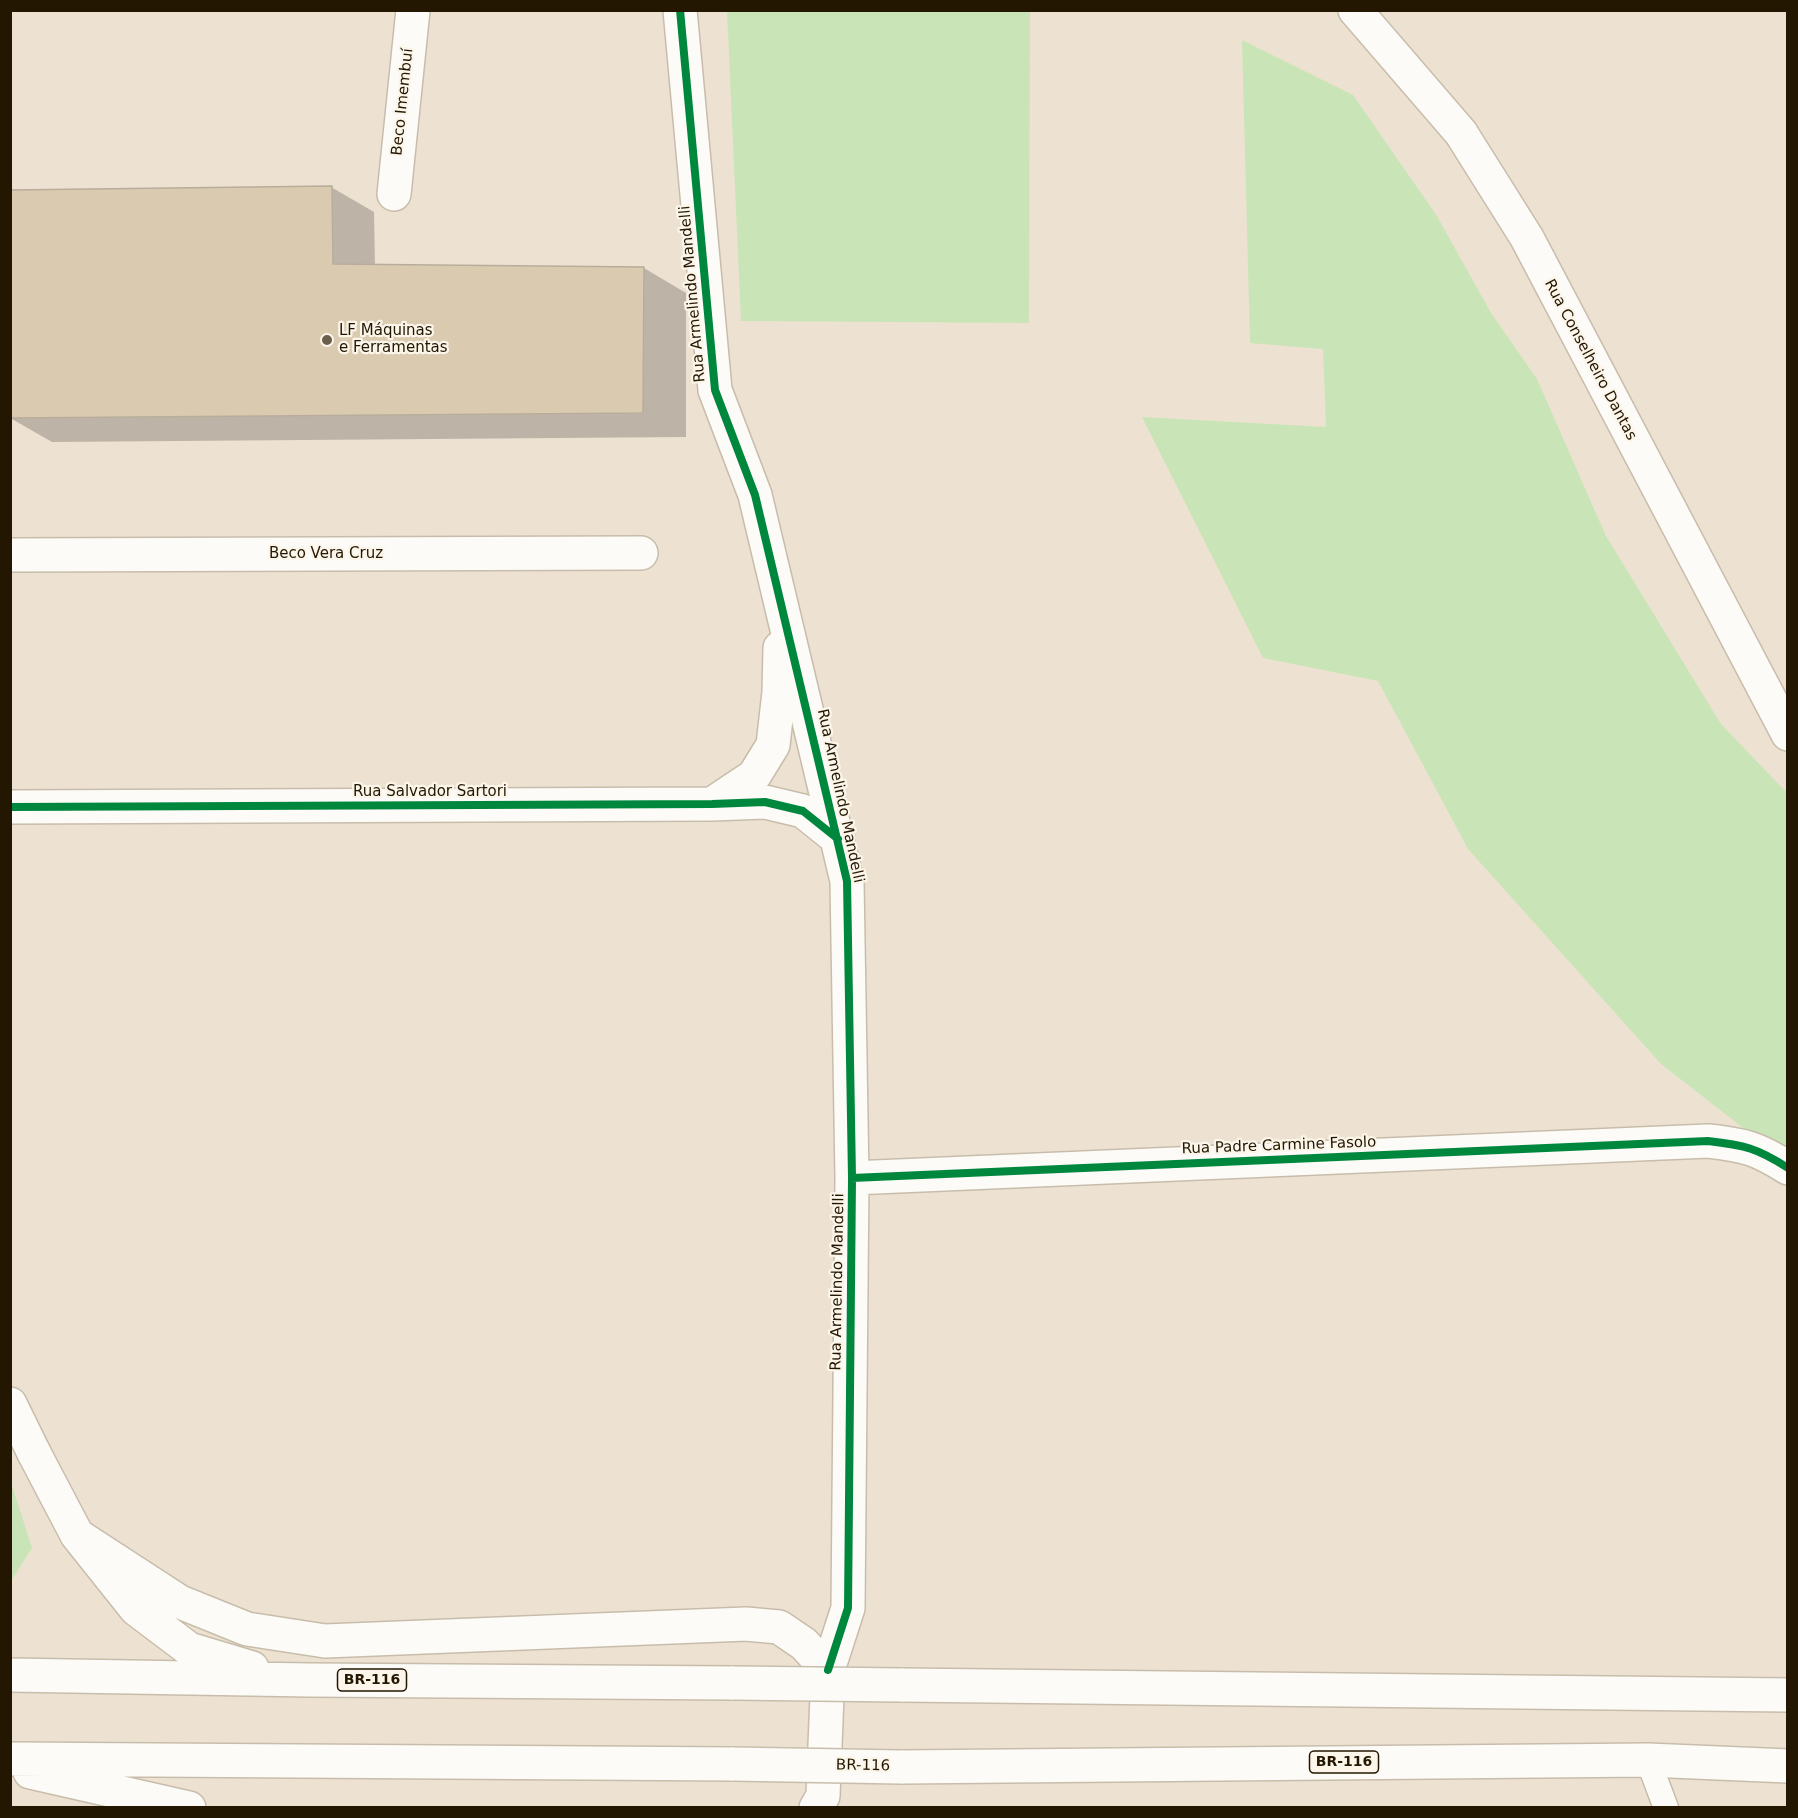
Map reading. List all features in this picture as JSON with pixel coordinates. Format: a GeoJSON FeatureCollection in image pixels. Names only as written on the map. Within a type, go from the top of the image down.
{"type":"FeatureCollection","features":[{"type":"Feature","properties":{"kind":"main road","name":"Beco Imembuí"},"geometry":{"type":"LineString","coordinates":[[394,194],[413,10]]}},
{"type":"Feature","properties":{"kind":"main road","name":"Rua Armelindo Mandelli"},"geometry":{"type":"LineString","coordinates":[[680,10],[715,390],[755,495],[847,881],[852,1178],[848,1608],[828,1670],[823,1796],[816,1808]]}},
{"type":"Feature","properties":{"kind":"main road","name":"Rua Conselheiro Dantas"},"geometry":{"type":"LineString","coordinates":[[1354,10],[1461,133],[1527,238],[1717,604],[1788,734]]}},
{"type":"Feature","properties":{"kind":"main road","name":"Beco Vera Cruz"},"geometry":{"type":"LineString","coordinates":[[10,555],[641,553]]}},
{"type":"Feature","properties":{"kind":"main road"},"geometry":{"type":"LineString","coordinates":[[712,804],[754,776],[773,745],[779,692],[782,604]]}},
{"type":"Feature","properties":{"kind":"main road","name":"Rua Salvador Sartori"},"geometry":{"type":"LineString","coordinates":[[10,807],[765,802],[803,811],[838,839]]}},
{"type":"Feature","properties":{"kind":"main road","name":"Rua Padre Carmine Fasolo"},"geometry":{"type":"LineString","coordinates":[[852,1178],[1708,1141],[1744,1145],[1765,1153],[1788,1168]]}},
{"type":"Feature","properties":{"kind":"main road"},"geometry":{"type":"LineString","coordinates":[[10,1404],[77,1535],[136,1609],[189,1649],[243,1666],[310,1680]]}},
{"type":"Feature","properties":{"kind":"main road"},"geometry":{"type":"LineString","coordinates":[[77,1535],[180,1602],[247,1629],[325,1641],[746,1624],[779,1627],[804,1644],[828,1670]]}},
{"type":"Feature","properties":{"kind":"main road","name":"BR-116"},"geometry":{"type":"LineString","coordinates":[[10,1674],[310,1680],[1788,1695]]}},
{"type":"Feature","properties":{"kind":"main road","name":"BR-116"},"geometry":{"type":"LineString","coordinates":[[10,1759],[901,1767],[1648,1760],[1788,1766]]}},
{"type":"Feature","properties":{"kind":"main road"},"geometry":{"type":"LineString","coordinates":[[10,1768],[189,1808]]}},
{"type":"Feature","properties":{"kind":"lane"},"geometry":{"type":"LineString","coordinates":[[1648,1760],[1666,1808]]}},
{"type":"Feature","properties":{"kind":"green space"},"geometry":{"type":"Polygon","coordinates":[[[727,11],[1030,11],[1029,323],[741,321],[727,11]]]}},
{"type":"Feature","properties":{"kind":"green space"},"geometry":{"type":"Polygon","coordinates":[[[1242,40],[1353,95],[1437,216],[1491,313],[1537,379],[1606,536],[1721,724],[1787,793],[1787,1162],[1661,1064],[1468,849],[1378,681],[1263,658],[1142,417],[1326,427],[1323,349],[1250,343],[1242,40]]]}},
{"type":"Feature","properties":{"kind":"green space"},"geometry":{"type":"Polygon","coordinates":[[[10,1479],[32,1548],[11,1581],[10,1581],[10,1479]]]}},
{"type":"Feature","properties":{"kind":"building","name":"LF Máquinas e Ferramentas"},"geometry":{"type":"Polygon","coordinates":[[[332,186],[333,264],[644,267],[643,413],[10,418],[10,190],[332,186]]]}},
{"type":"Feature","properties":{"kind":"cycle path"},"geometry":{"type":"LineString","coordinates":[[680,10],[715,390],[755,495],[847,881],[852,1178],[848,1608],[828,1670]]}},
{"type":"Feature","properties":{"kind":"cycle path"},"geometry":{"type":"LineString","coordinates":[[10,807],[765,802],[803,811],[838,839]]}},
{"type":"Feature","properties":{"kind":"cycle path"},"geometry":{"type":"LineString","coordinates":[[852,1178],[1708,1141],[1750,1148],[1788,1168]]}},
{"type":"Feature","properties":{"kind":"place","name":"LF Máquinas e Ferramentas"},"geometry":{"type":"Point","coordinates":[327,340]}}]}
